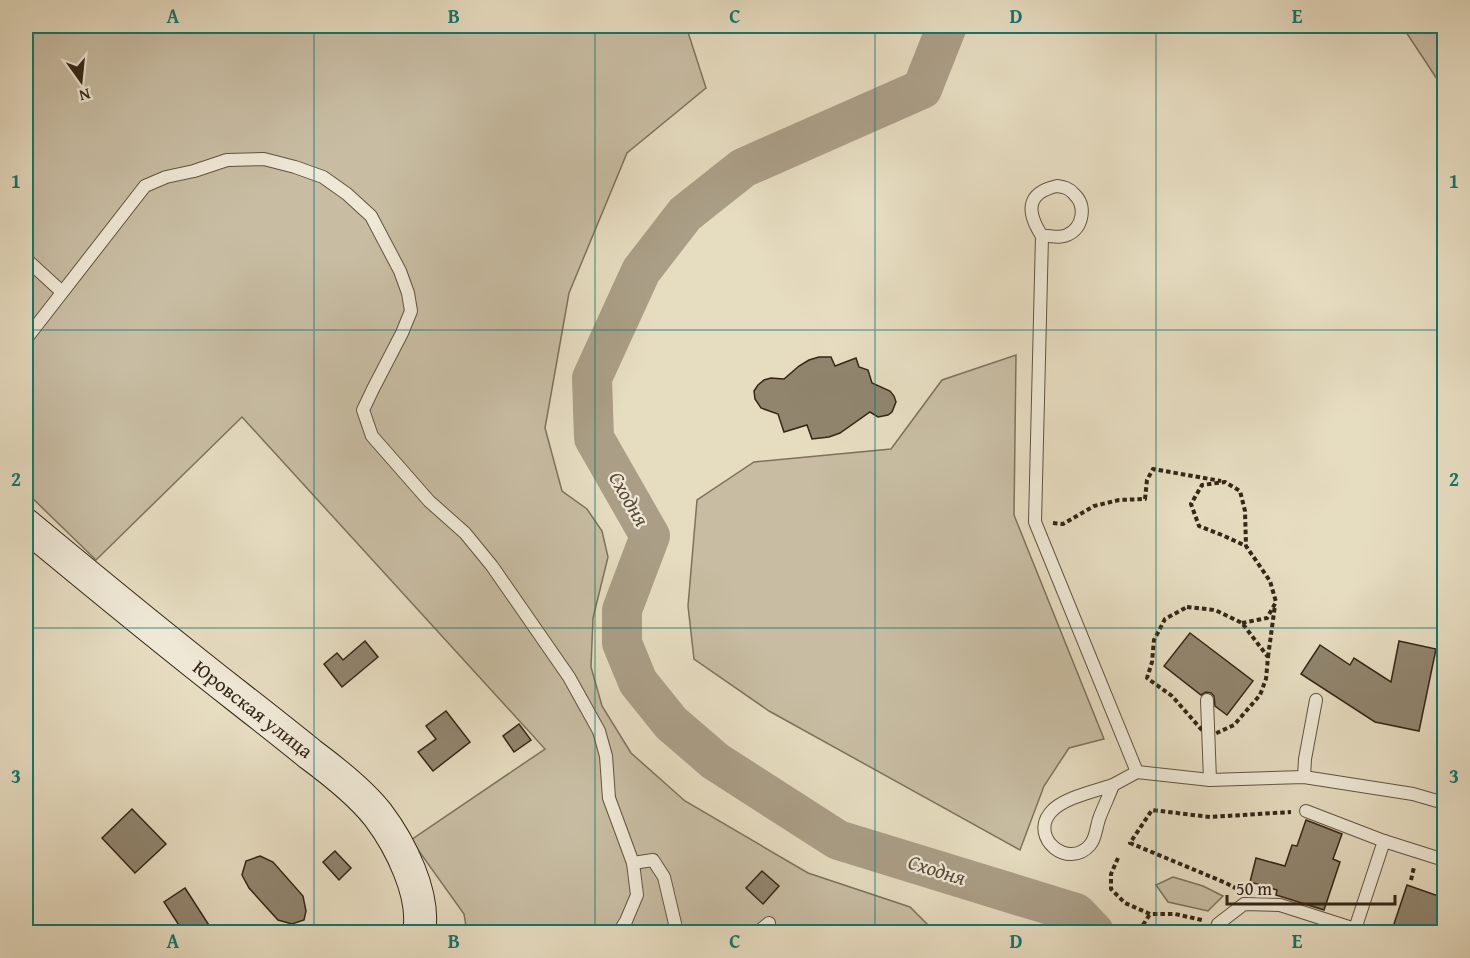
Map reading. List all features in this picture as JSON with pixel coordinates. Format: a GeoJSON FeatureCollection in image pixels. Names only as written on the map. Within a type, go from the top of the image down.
{"type":"FeatureCollection","features":[{"type":"Feature","properties":{"kind":"street","name":"Юровская улица"},"geometry":{"type":"LineString","coordinates":[[26,525],[190,660],[342,778],[377,814],[400,849],[411,875],[419,904],[419,933]]}},
{"type":"Feature","properties":{"kind":"lane"},"geometry":{"type":"LineString","coordinates":[[26,339],[145,186],[166,177],[228,160],[264,159],[323,177],[347,194],[371,216],[400,271],[408,293],[411,311],[363,410],[372,436],[429,501],[465,533],[492,566],[569,676],[599,731],[606,756],[609,798],[633,863],[637,895],[619,933]]}},
{"type":"Feature","properties":{"kind":"lane"},"geometry":{"type":"LineString","coordinates":[[1042,236],[1066,235],[1080,223],[1082,205],[1076,195],[1067,188],[1057,186],[1046,188],[1037,195],[1032,203],[1031,213],[1033,222],[1042,236],[1035,522],[1137,772]]}},
{"type":"Feature","properties":{"kind":"lane"},"geometry":{"type":"LineString","coordinates":[[26,259],[62,292]]}},
{"type":"Feature","properties":{"kind":"lane"},"geometry":{"type":"LineString","coordinates":[[1207,700],[1210,780]]}},
{"type":"Feature","properties":{"kind":"lane"},"geometry":{"type":"LineString","coordinates":[[1304,777],[1316,700]]}},
{"type":"Feature","properties":{"kind":"lane"},"geometry":{"type":"LineString","coordinates":[[1113,785],[1088,848],[1071,855],[1053,848],[1047,840],[1045,830],[1046,820],[1051,812],[1072,799],[1113,785],[1137,772],[1210,780],[1304,777],[1413,794],[1444,803]]}},
{"type":"Feature","properties":{"kind":"lane"},"geometry":{"type":"LineString","coordinates":[[1306,811],[1444,860]]}},
{"type":"Feature","properties":{"kind":"lane"},"geometry":{"type":"LineString","coordinates":[[1216,928],[1244,904],[1280,905],[1360,931],[1384,840]]}},
{"type":"Feature","properties":{"kind":"lane"},"geometry":{"type":"LineString","coordinates":[[633,863],[653,860],[664,877],[676,933]]}},
{"type":"Feature","properties":{"kind":"lane"},"geometry":{"type":"LineString","coordinates":[[758,933],[769,922]]}},
{"type":"Feature","properties":{"kind":"path"},"geometry":{"type":"LineString","coordinates":[[1035,522],[1063,524],[1095,506],[1119,500],[1145,499],[1148,480],[1153,468],[1225,482],[1240,491],[1245,511],[1246,546]]}},
{"type":"Feature","properties":{"kind":"path"},"geometry":{"type":"LineString","coordinates":[[1225,482],[1202,485],[1191,504],[1199,526],[1246,546],[1270,581],[1276,602],[1266,679],[1260,695],[1234,725],[1208,737],[1172,696],[1147,678],[1152,662],[1154,640],[1165,619],[1187,607],[1215,610],[1242,623],[1268,657]]}},
{"type":"Feature","properties":{"kind":"path"},"geometry":{"type":"LineString","coordinates":[[1242,623],[1267,618],[1276,602]]}},
{"type":"Feature","properties":{"kind":"path"},"geometry":{"type":"LineString","coordinates":[[1263,905],[1226,883],[1130,843],[1152,810],[1210,817],[1306,811]]}},
{"type":"Feature","properties":{"kind":"path"},"geometry":{"type":"LineString","coordinates":[[1118,858],[1111,874],[1112,889],[1125,903],[1150,914],[1175,914],[1216,928]]}},
{"type":"Feature","properties":{"kind":"path"},"geometry":{"type":"LineString","coordinates":[[1141,933],[1141,928],[1150,914]]}},
{"type":"Feature","properties":{"kind":"shaded area"},"geometry":{"type":"Polygon","coordinates":[[[26,26],[686,26],[706,88],[627,153],[569,293],[545,428],[562,491],[587,509],[602,531],[608,557],[593,618],[591,667],[602,706],[631,753],[685,801],[808,873],[910,907],[935,932],[467,932],[464,914],[411,840],[545,749],[242,417],[96,560],[26,492],[26,26]]]}},
{"type":"Feature","properties":{"kind":"shaded area"},"geometry":{"type":"Polygon","coordinates":[[[1402,26],[1444,26],[1444,72],[1437,79],[1402,26]]]}},
{"type":"Feature","properties":{"kind":"shaded area"},"geometry":{"type":"Polygon","coordinates":[[[1016,355],[1014,515],[1104,739],[1069,748],[1044,786],[1020,850],[769,711],[694,659],[688,606],[697,500],[754,462],[891,449],[942,380],[1016,355]]]}},
{"type":"Feature","properties":{"kind":"shaded area"},"geometry":{"type":"Polygon","coordinates":[[[1173,877],[1203,886],[1223,896],[1208,911],[1168,902],[1156,885],[1173,877]]]}},
{"type":"Feature","properties":{"kind":"building"},"geometry":{"type":"Polygon","coordinates":[[[819,357],[831,357],[835,366],[856,358],[859,367],[868,370],[872,383],[890,391],[894,396],[896,402],[892,412],[878,417],[870,412],[840,433],[829,437],[812,439],[807,425],[784,432],[778,414],[761,408],[755,399],[754,391],[764,380],[784,379],[799,366],[819,357]]]}},
{"type":"Feature","properties":{"kind":"building"},"geometry":{"type":"Polygon","coordinates":[[[1190,633],[1253,681],[1227,715],[1215,706],[1214,696],[1211,693],[1206,692],[1201,695],[1164,666],[1190,633]]]}},
{"type":"Feature","properties":{"kind":"building"},"geometry":{"type":"Polygon","coordinates":[[[365,641],[378,657],[342,687],[324,664],[337,653],[343,660],[365,641]]]}},
{"type":"Feature","properties":{"kind":"building"},"geometry":{"type":"Polygon","coordinates":[[[1399,641],[1436,649],[1419,731],[1375,722],[1301,674],[1320,645],[1350,665],[1354,658],[1391,682],[1399,641]]]}},
{"type":"Feature","properties":{"kind":"building"},"geometry":{"type":"Polygon","coordinates":[[[446,711],[470,742],[433,771],[418,752],[436,739],[426,726],[446,711]]]}},
{"type":"Feature","properties":{"kind":"building"},"geometry":{"type":"Polygon","coordinates":[[[519,724],[531,740],[514,752],[503,736],[519,724]]]}},
{"type":"Feature","properties":{"kind":"building"},"geometry":{"type":"Polygon","coordinates":[[[132,809],[166,844],[135,873],[102,838],[132,809]]]}},
{"type":"Feature","properties":{"kind":"building"},"geometry":{"type":"Polygon","coordinates":[[[1306,820],[1342,834],[1333,859],[1340,862],[1324,910],[1276,895],[1277,890],[1250,882],[1256,858],[1285,866],[1292,845],[1297,846],[1306,820]]]}},
{"type":"Feature","properties":{"kind":"building"},"geometry":{"type":"Polygon","coordinates":[[[335,851],[351,868],[339,880],[323,862],[335,851]]]}},
{"type":"Feature","properties":{"kind":"building"},"geometry":{"type":"Polygon","coordinates":[[[260,856],[273,862],[303,896],[306,911],[304,920],[292,924],[278,920],[249,888],[242,875],[246,861],[260,856]]]}},
{"type":"Feature","properties":{"kind":"building"},"geometry":{"type":"Polygon","coordinates":[[[762,871],[779,886],[763,904],[746,888],[762,871]]]}},
{"type":"Feature","properties":{"kind":"building"},"geometry":{"type":"Polygon","coordinates":[[[1407,885],[1444,898],[1444,933],[1391,933],[1407,885]]]}},
{"type":"Feature","properties":{"kind":"building"},"geometry":{"type":"Polygon","coordinates":[[[185,888],[214,933],[184,933],[164,902],[185,888]]]}},
{"type":"Feature","properties":{"kind":"waterway","name":"Сходня"},"geometry":{"type":"LineString","coordinates":[[947,26],[922,89],[743,168],[685,214],[641,271],[592,378],[594,438],[650,536],[622,610],[622,643],[638,682],[671,723],[715,761],[838,840],[1076,913],[1094,932]]}}]}
